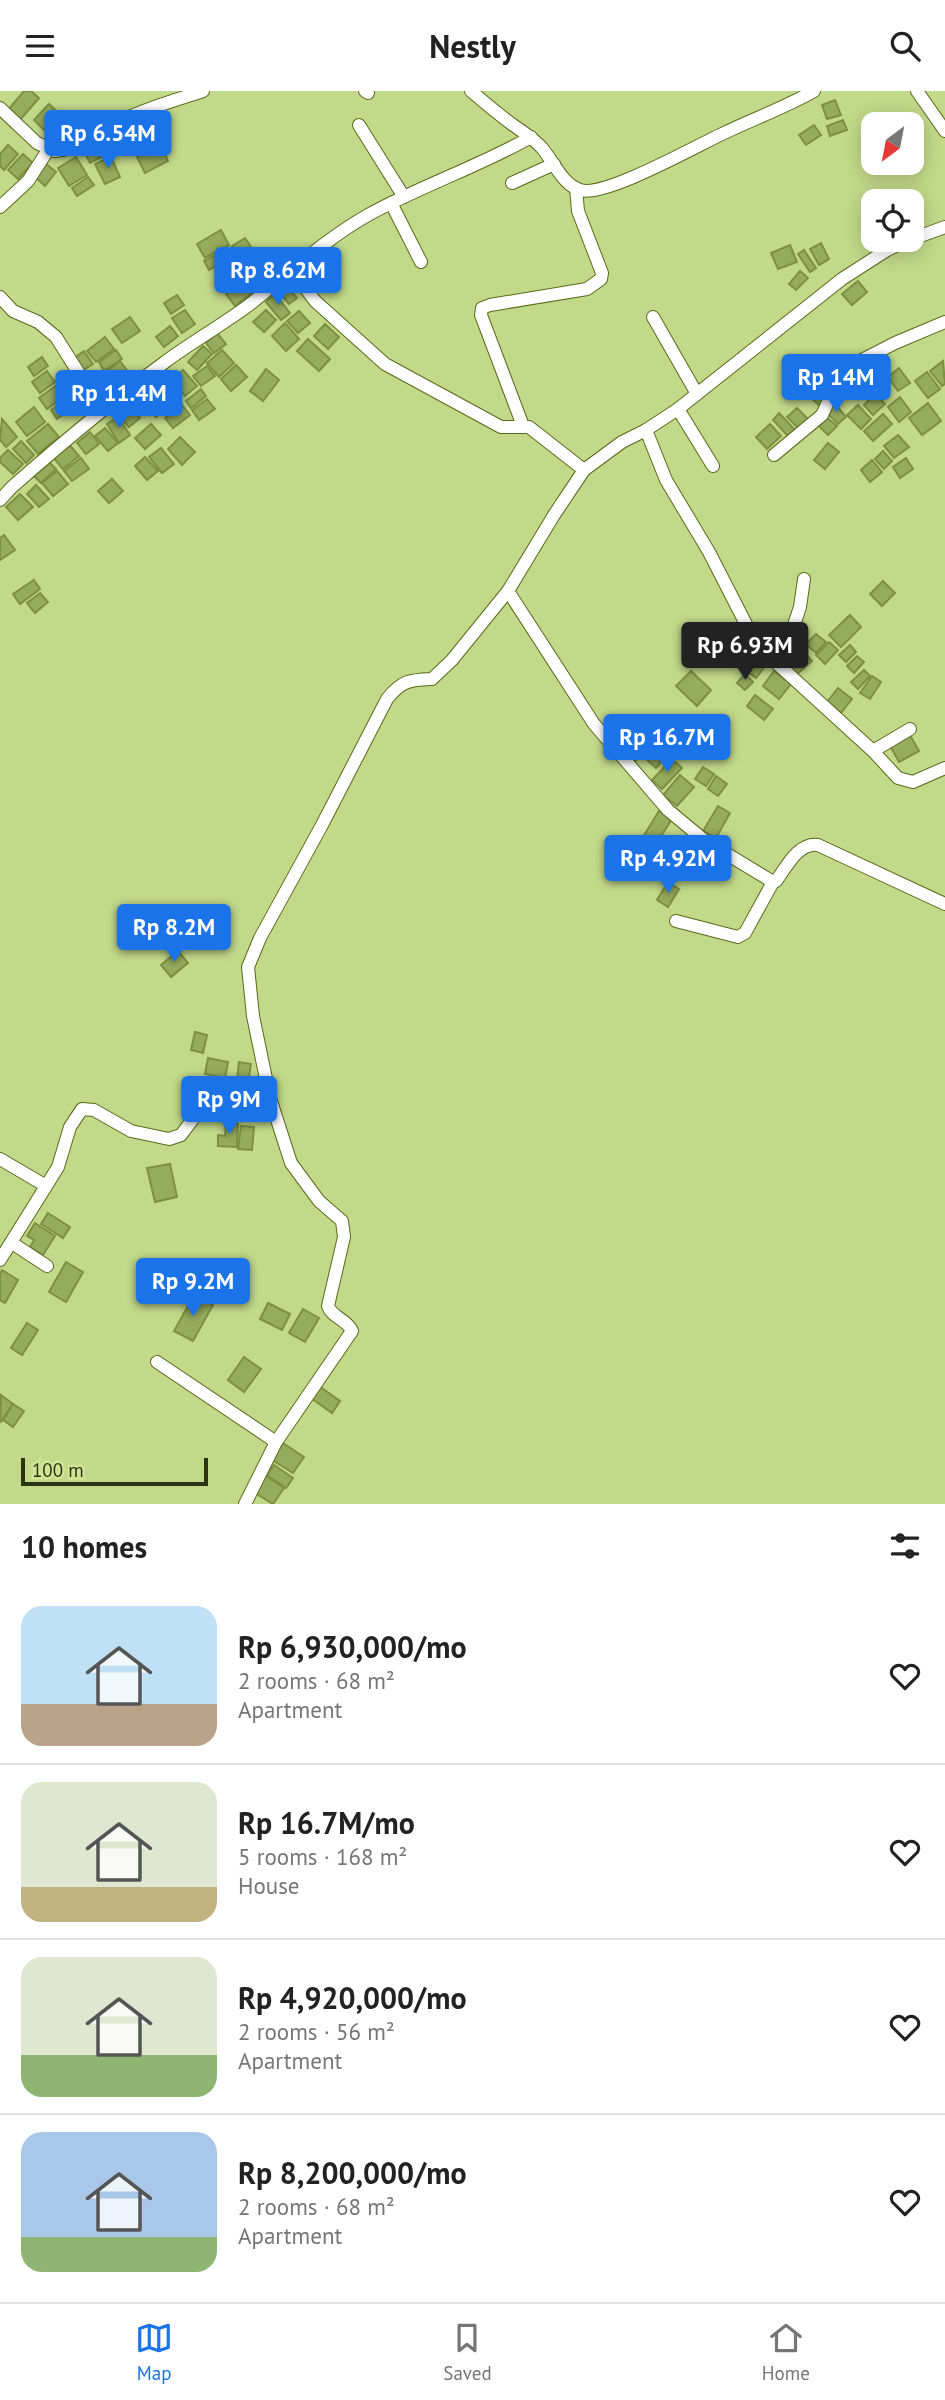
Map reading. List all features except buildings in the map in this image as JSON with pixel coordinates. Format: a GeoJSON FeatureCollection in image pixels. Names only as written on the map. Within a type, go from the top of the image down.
{"type":"FeatureCollection","features":[{"type":"Feature","properties":{"kind":"street"},"geometry":{"type":"LineString","coordinates":[[0,108],[19,128],[48,150],[64,151],[144,111],[203,91]]}},
{"type":"Feature","properties":{"kind":"street"},"geometry":{"type":"LineString","coordinates":[[471,91],[531,137],[565,179],[576,188],[587,191],[606,187],[814,91]]}},
{"type":"Feature","properties":{"kind":"street"},"geometry":{"type":"LineString","coordinates":[[917,91],[945,131]]}},
{"type":"Feature","properties":{"kind":"street"},"geometry":{"type":"LineString","coordinates":[[359,125],[404,197]]}},
{"type":"Feature","properties":{"kind":"street"},"geometry":{"type":"LineString","coordinates":[[0,500],[102,410],[248,305],[324,244],[391,203],[498,156],[531,137]]}},
{"type":"Feature","properties":{"kind":"street"},"geometry":{"type":"LineString","coordinates":[[0,207],[16,195],[48,150]]}},
{"type":"Feature","properties":{"kind":"street"},"geometry":{"type":"LineString","coordinates":[[512,183],[554,164]]}},
{"type":"Feature","properties":{"kind":"street"},"geometry":{"type":"LineString","coordinates":[[523,426],[481,315],[482,309],[490,305],[587,289],[601,279],[602,273],[578,211],[576,188]]}},
{"type":"Feature","properties":{"kind":"street"},"geometry":{"type":"LineString","coordinates":[[391,203],[421,262]]}},
{"type":"Feature","properties":{"kind":"street"},"geometry":{"type":"LineString","coordinates":[[924,234],[945,227]]}},
{"type":"Feature","properties":{"kind":"street"},"geometry":{"type":"LineString","coordinates":[[245,1504],[275,1442],[352,1331],[328,1306],[344,1237],[342,1221],[319,1201],[291,1163],[270,1098],[248,991],[248,967],[251,957],[387,699],[404,682],[435,677],[452,660],[508,591],[584,470],[622,442],[678,409],[842,279],[885,252]]}},
{"type":"Feature","properties":{"kind":"street"},"geometry":{"type":"LineString","coordinates":[[292,270],[315,301],[394,370],[500,426],[528,427],[584,470]]}},
{"type":"Feature","properties":{"kind":"street"},"geometry":{"type":"LineString","coordinates":[[0,297],[13,311],[38,322],[56,337],[102,410]]}},
{"type":"Feature","properties":{"kind":"street"},"geometry":{"type":"LineString","coordinates":[[653,317],[697,394]]}},
{"type":"Feature","properties":{"kind":"street"},"geometry":{"type":"LineString","coordinates":[[774,455],[822,415],[836,385],[860,361],[945,322]]}},
{"type":"Feature","properties":{"kind":"street"},"geometry":{"type":"LineString","coordinates":[[678,409],[713,466]]}},
{"type":"Feature","properties":{"kind":"street"},"geometry":{"type":"LineString","coordinates":[[646,430],[666,480],[709,552],[748,628],[771,657],[873,751],[898,778],[913,782],[945,768]]}},
{"type":"Feature","properties":{"kind":"street"},"geometry":{"type":"LineString","coordinates":[[771,657],[794,625],[804,579]]}},
{"type":"Feature","properties":{"kind":"street"},"geometry":{"type":"LineString","coordinates":[[508,591],[594,724],[668,810],[704,840],[773,882]]}},
{"type":"Feature","properties":{"kind":"street"},"geometry":{"type":"LineString","coordinates":[[873,751],[910,729]]}},
{"type":"Feature","properties":{"kind":"street"},"geometry":{"type":"LineString","coordinates":[[676,921],[738,937],[745,933],[773,882],[797,853],[811,844],[824,847],[945,904]]}},
{"type":"Feature","properties":{"kind":"street"},"geometry":{"type":"LineString","coordinates":[[0,1260],[58,1167],[70,1127],[82,1109],[94,1110],[131,1131],[169,1139],[180,1135],[208,1099],[270,1098]]}},
{"type":"Feature","properties":{"kind":"street"},"geometry":{"type":"LineString","coordinates":[[0,1159],[46,1186]]}},
{"type":"Feature","properties":{"kind":"street"},"geometry":{"type":"LineString","coordinates":[[12,1243],[47,1266]]}},
{"type":"Feature","properties":{"kind":"street"},"geometry":{"type":"LineString","coordinates":[[157,1362],[275,1442]]}}]}
